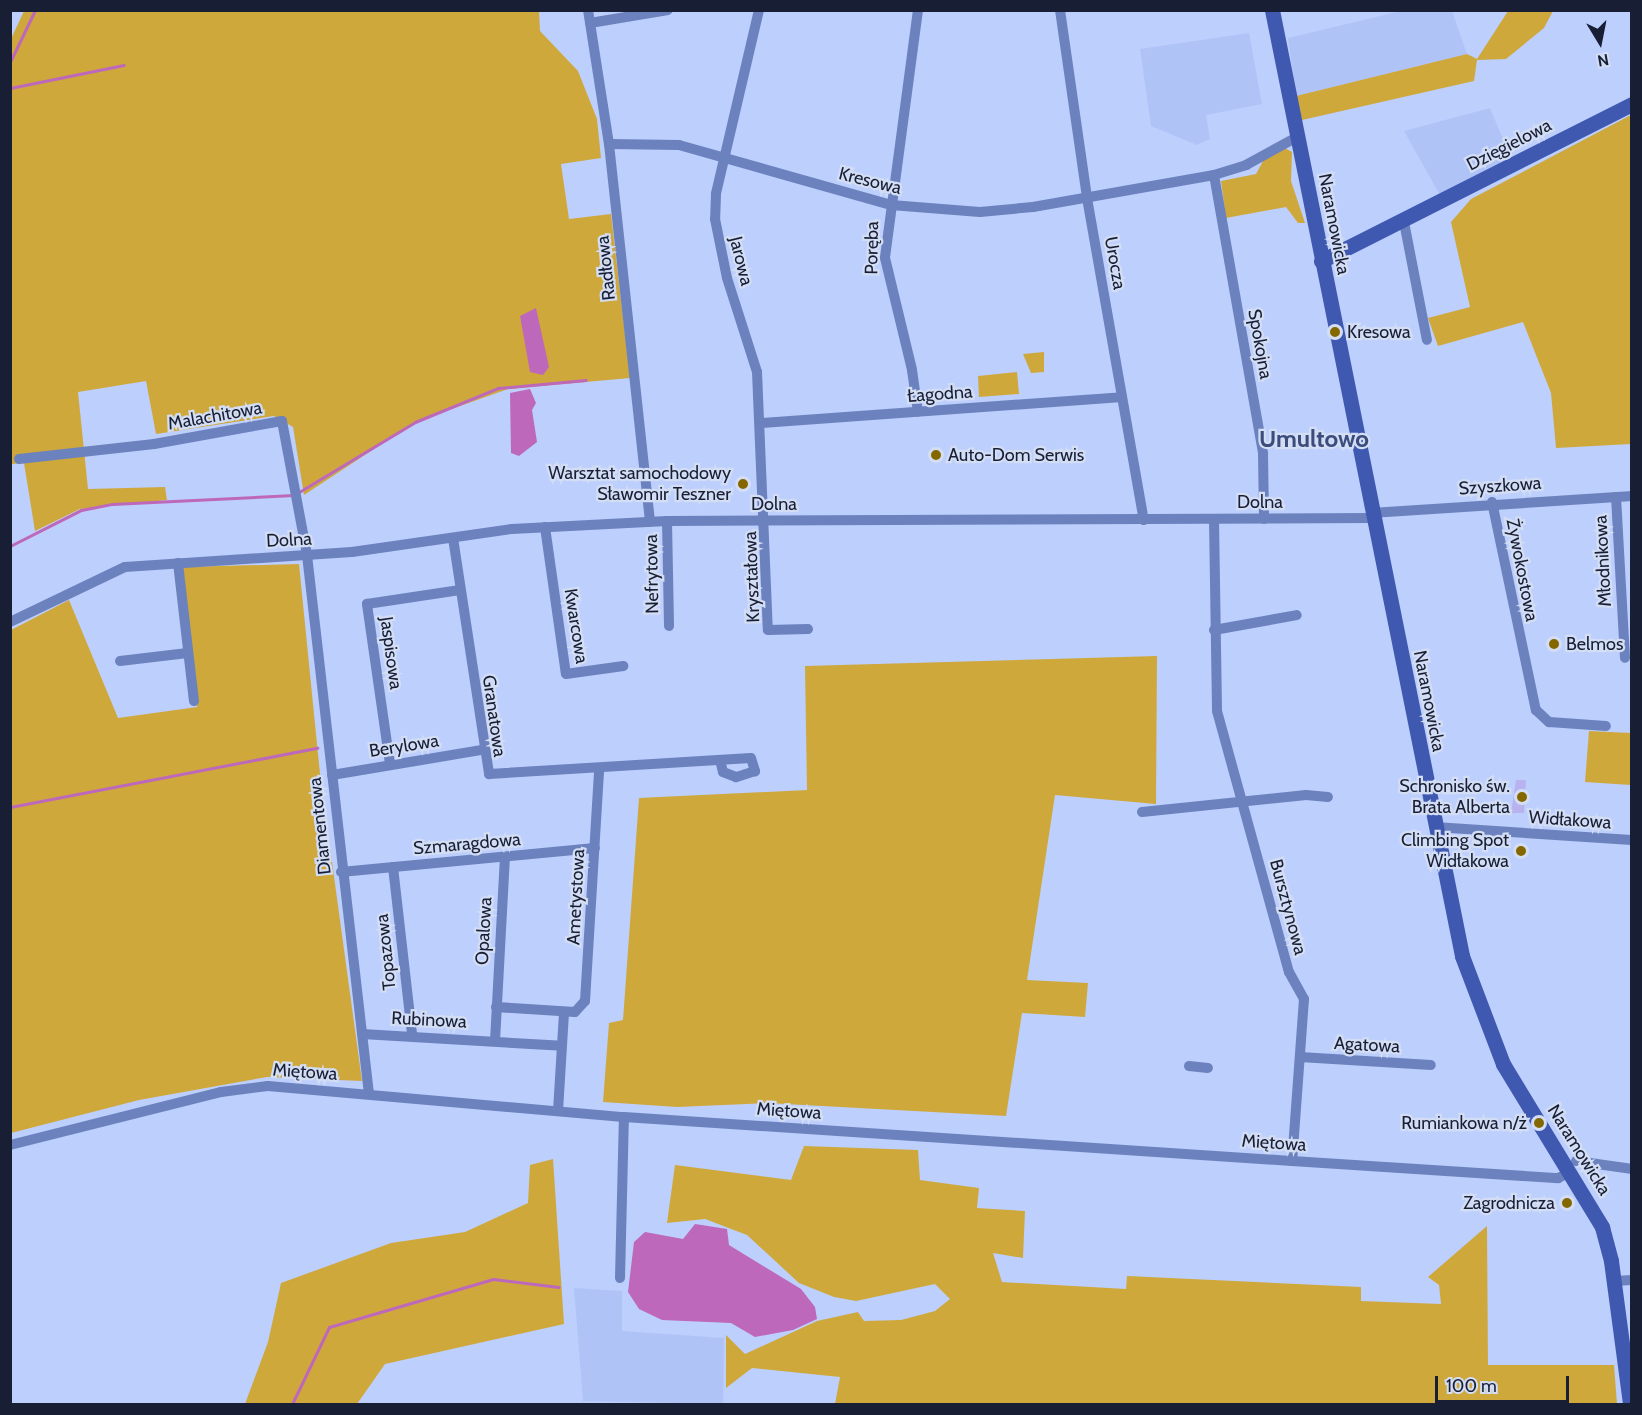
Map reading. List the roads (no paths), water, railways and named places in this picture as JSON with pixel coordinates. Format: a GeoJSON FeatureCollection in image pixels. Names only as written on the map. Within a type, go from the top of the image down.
{"type":"FeatureCollection","features":[{"type":"Feature","properties":{"kind":"street","name":"Radłowa"},"geometry":{"type":"LineString","coordinates":[[588,10],[609,144],[650,522]]}},
{"type":"Feature","properties":{"kind":"street"},"geometry":{"type":"LineString","coordinates":[[590,23],[668,10]]}},
{"type":"Feature","properties":{"kind":"street","name":"Jarowa"},"geometry":{"type":"LineString","coordinates":[[759,10],[724,156],[716,201],[717,234],[755,364],[761,423],[766,520]]}},
{"type":"Feature","properties":{"kind":"street","name":"Poręba"},"geometry":{"type":"LineString","coordinates":[[918,10],[891,205],[886,274],[912,370],[918,412]]}},
{"type":"Feature","properties":{"kind":"street","name":"Urocza"},"geometry":{"type":"LineString","coordinates":[[1060,10],[1087,198],[1144,520]]}},
{"type":"Feature","properties":{"kind":"street","name":"Naramowicka"},"geometry":{"type":"LineString","coordinates":[[1272,10],[1460,947],[1483,1017],[1510,1077],[1574,1167],[1602,1227],[1614,1281],[1630,1404]]}},
{"type":"Feature","properties":{"kind":"street","name":"Dzięgielowa"},"geometry":{"type":"LineString","coordinates":[[1321,261],[1404,222],[1632,104]]}},
{"type":"Feature","properties":{"kind":"street","name":"Kresowa"},"geometry":{"type":"LineString","coordinates":[[609,144],[679,145],[891,205],[981,212],[1087,198],[1214,176],[1246,165],[1297,137]]}},
{"type":"Feature","properties":{"kind":"street","name":"Spokojna"},"geometry":{"type":"LineString","coordinates":[[1214,176],[1263,453],[1264,519]]}},
{"type":"Feature","properties":{"kind":"street"},"geometry":{"type":"LineString","coordinates":[[1404,222],[1427,340]]}},
{"type":"Feature","properties":{"kind":"street","name":"Łagodna"},"geometry":{"type":"LineString","coordinates":[[761,423],[1122,397]]}},
{"type":"Feature","properties":{"kind":"street","name":"Malachitowa"},"geometry":{"type":"LineString","coordinates":[[19,459],[154,444],[282,421],[307,555]]}},
{"type":"Feature","properties":{"kind":"street","name":"Szyszkowa"},"geometry":{"type":"LineString","coordinates":[[1372,516],[1492,502],[1632,496]]}},
{"type":"Feature","properties":{"kind":"street","name":"Młodnikowa"},"geometry":{"type":"LineString","coordinates":[[1616,497],[1625,658]]}},
{"type":"Feature","properties":{"kind":"street","name":"Żywokostowa"},"geometry":{"type":"LineString","coordinates":[[1492,502],[1536,710],[1549,722],[1606,726]]}},
{"type":"Feature","properties":{"kind":"street","name":"Dolna"},"geometry":{"type":"LineString","coordinates":[[10,622],[125,567],[307,555],[545,527],[667,521],[1144,520],[1372,516]]}},
{"type":"Feature","properties":{"kind":"street","name":"Bursztynowa"},"geometry":{"type":"LineString","coordinates":[[1214,519],[1217,711],[1240,803],[1288,972],[1304,999],[1292,1161]]}},
{"type":"Feature","properties":{"kind":"street","name":"Kryształowa"},"geometry":{"type":"LineString","coordinates":[[766,520],[768,630],[808,630]]}},
{"type":"Feature","properties":{"kind":"street","name":"Nefrytowa"},"geometry":{"type":"LineString","coordinates":[[667,521],[669,626]]}},
{"type":"Feature","properties":{"kind":"street","name":"Kwarcowa"},"geometry":{"type":"LineString","coordinates":[[545,527],[566,674],[623,666]]}},
{"type":"Feature","properties":{"kind":"street","name":"Granatowa"},"geometry":{"type":"LineString","coordinates":[[453,538],[485,768],[496,777],[720,760]]}},
{"type":"Feature","properties":{"kind":"street","name":"Diamentowa"},"geometry":{"type":"LineString","coordinates":[[307,555],[341,872],[369,1094]]}},
{"type":"Feature","properties":{"kind":"street"},"geometry":{"type":"LineString","coordinates":[[178,563],[194,701]]}},
{"type":"Feature","properties":{"kind":"street","name":"Jaspisowa"},"geometry":{"type":"LineString","coordinates":[[390,764],[367,604],[460,590]]}},
{"type":"Feature","properties":{"kind":"street"},"geometry":{"type":"LineString","coordinates":[[1214,630],[1297,615]]}},
{"type":"Feature","properties":{"kind":"street"},"geometry":{"type":"LineString","coordinates":[[120,661],[188,653]]}},
{"type":"Feature","properties":{"kind":"street","name":"Berylowa"},"geometry":{"type":"LineString","coordinates":[[332,775],[482,750]]}},
{"type":"Feature","properties":{"kind":"street","name":"Ametystowa"},"geometry":{"type":"LineString","coordinates":[[564,1011],[575,1011],[587,996],[599,769]]}},
{"type":"Feature","properties":{"kind":"street"},"geometry":{"type":"LineString","coordinates":[[1142,812],[1328,797]]}},
{"type":"Feature","properties":{"kind":"street","name":"Widłakowa"},"geometry":{"type":"LineString","coordinates":[[1435,827],[1632,840]]}},
{"type":"Feature","properties":{"kind":"street","name":"Szmaragdowa"},"geometry":{"type":"LineString","coordinates":[[341,872],[595,848]]}},
{"type":"Feature","properties":{"kind":"street","name":"Opalowa"},"geometry":{"type":"LineString","coordinates":[[496,1007],[505,857]]}},
{"type":"Feature","properties":{"kind":"street","name":"Topazowa"},"geometry":{"type":"LineString","coordinates":[[393,867],[412,1034]]}},
{"type":"Feature","properties":{"kind":"street"},"geometry":{"type":"LineString","coordinates":[[495,1041],[496,1007],[564,1011],[558,1111]]}},
{"type":"Feature","properties":{"kind":"street","name":"Rubinowa"},"geometry":{"type":"LineString","coordinates":[[362,1034],[412,1034],[562,1046]]}},
{"type":"Feature","properties":{"kind":"street","name":"Agatowa"},"geometry":{"type":"LineString","coordinates":[[1300,1058],[1431,1065]]}},
{"type":"Feature","properties":{"kind":"street"},"geometry":{"type":"LineString","coordinates":[[1189,1066],[1208,1068]]}},
{"type":"Feature","properties":{"kind":"street","name":"Miętowa"},"geometry":{"type":"LineString","coordinates":[[10,1145],[247,1087],[369,1094],[624,1117],[1558,1178],[1574,1167],[1632,1169]]}},
{"type":"Feature","properties":{"kind":"street"},"geometry":{"type":"LineString","coordinates":[[620,1278],[624,1117]]}},
{"type":"Feature","properties":{"kind":"street"},"geometry":{"type":"LineString","coordinates":[[1614,1281],[1632,1280]]}},
{"type":"Feature","properties":{"kind":"waterway"},"geometry":{"type":"LineString","coordinates":[[10,62],[35,10]]}},
{"type":"Feature","properties":{"kind":"waterway"},"geometry":{"type":"LineString","coordinates":[[10,88],[124,65]]}},
{"type":"Feature","properties":{"kind":"waterway"},"geometry":{"type":"LineString","coordinates":[[10,546],[81,510],[112,504],[294,495],[415,422],[498,388],[586,380]]}},
{"type":"Feature","properties":{"kind":"waterway"},"geometry":{"type":"LineString","coordinates":[[10,807],[317,748]]}},
{"type":"Feature","properties":{"kind":"waterway"},"geometry":{"type":"LineString","coordinates":[[292,1404],[329,1327],[493,1279],[559,1287]]}},
{"type":"Feature","properties":{"kind":"place","name":"Kresowa"},"geometry":{"type":"Point","coordinates":[1335,332]}},
{"type":"Feature","properties":{"kind":"place","name":"Auto-Dom Serwis"},"geometry":{"type":"Point","coordinates":[936,455]}},
{"type":"Feature","properties":{"kind":"place","name":"Warsztat samochodowy Sławomir Teszner"},"geometry":{"type":"Point","coordinates":[743,484]}},
{"type":"Feature","properties":{"kind":"place","name":"Belmos"},"geometry":{"type":"Point","coordinates":[1554,644]}},
{"type":"Feature","properties":{"kind":"place","name":"Schronisko św. Brata Alberta"},"geometry":{"type":"Point","coordinates":[1522,797]}},
{"type":"Feature","properties":{"kind":"place","name":"Climbing Spot Widłakowa"},"geometry":{"type":"Point","coordinates":[1521,851]}},
{"type":"Feature","properties":{"kind":"place","name":"Rumiankowa n/ż"},"geometry":{"type":"Point","coordinates":[1539,1123]}},
{"type":"Feature","properties":{"kind":"place","name":"Zagrodnicza"},"geometry":{"type":"Point","coordinates":[1567,1203]}},
{"type":"Feature","properties":{"kind":"district","name":"Umultowo"},"geometry":{"type":"Point","coordinates":[1314,439]}}]}
